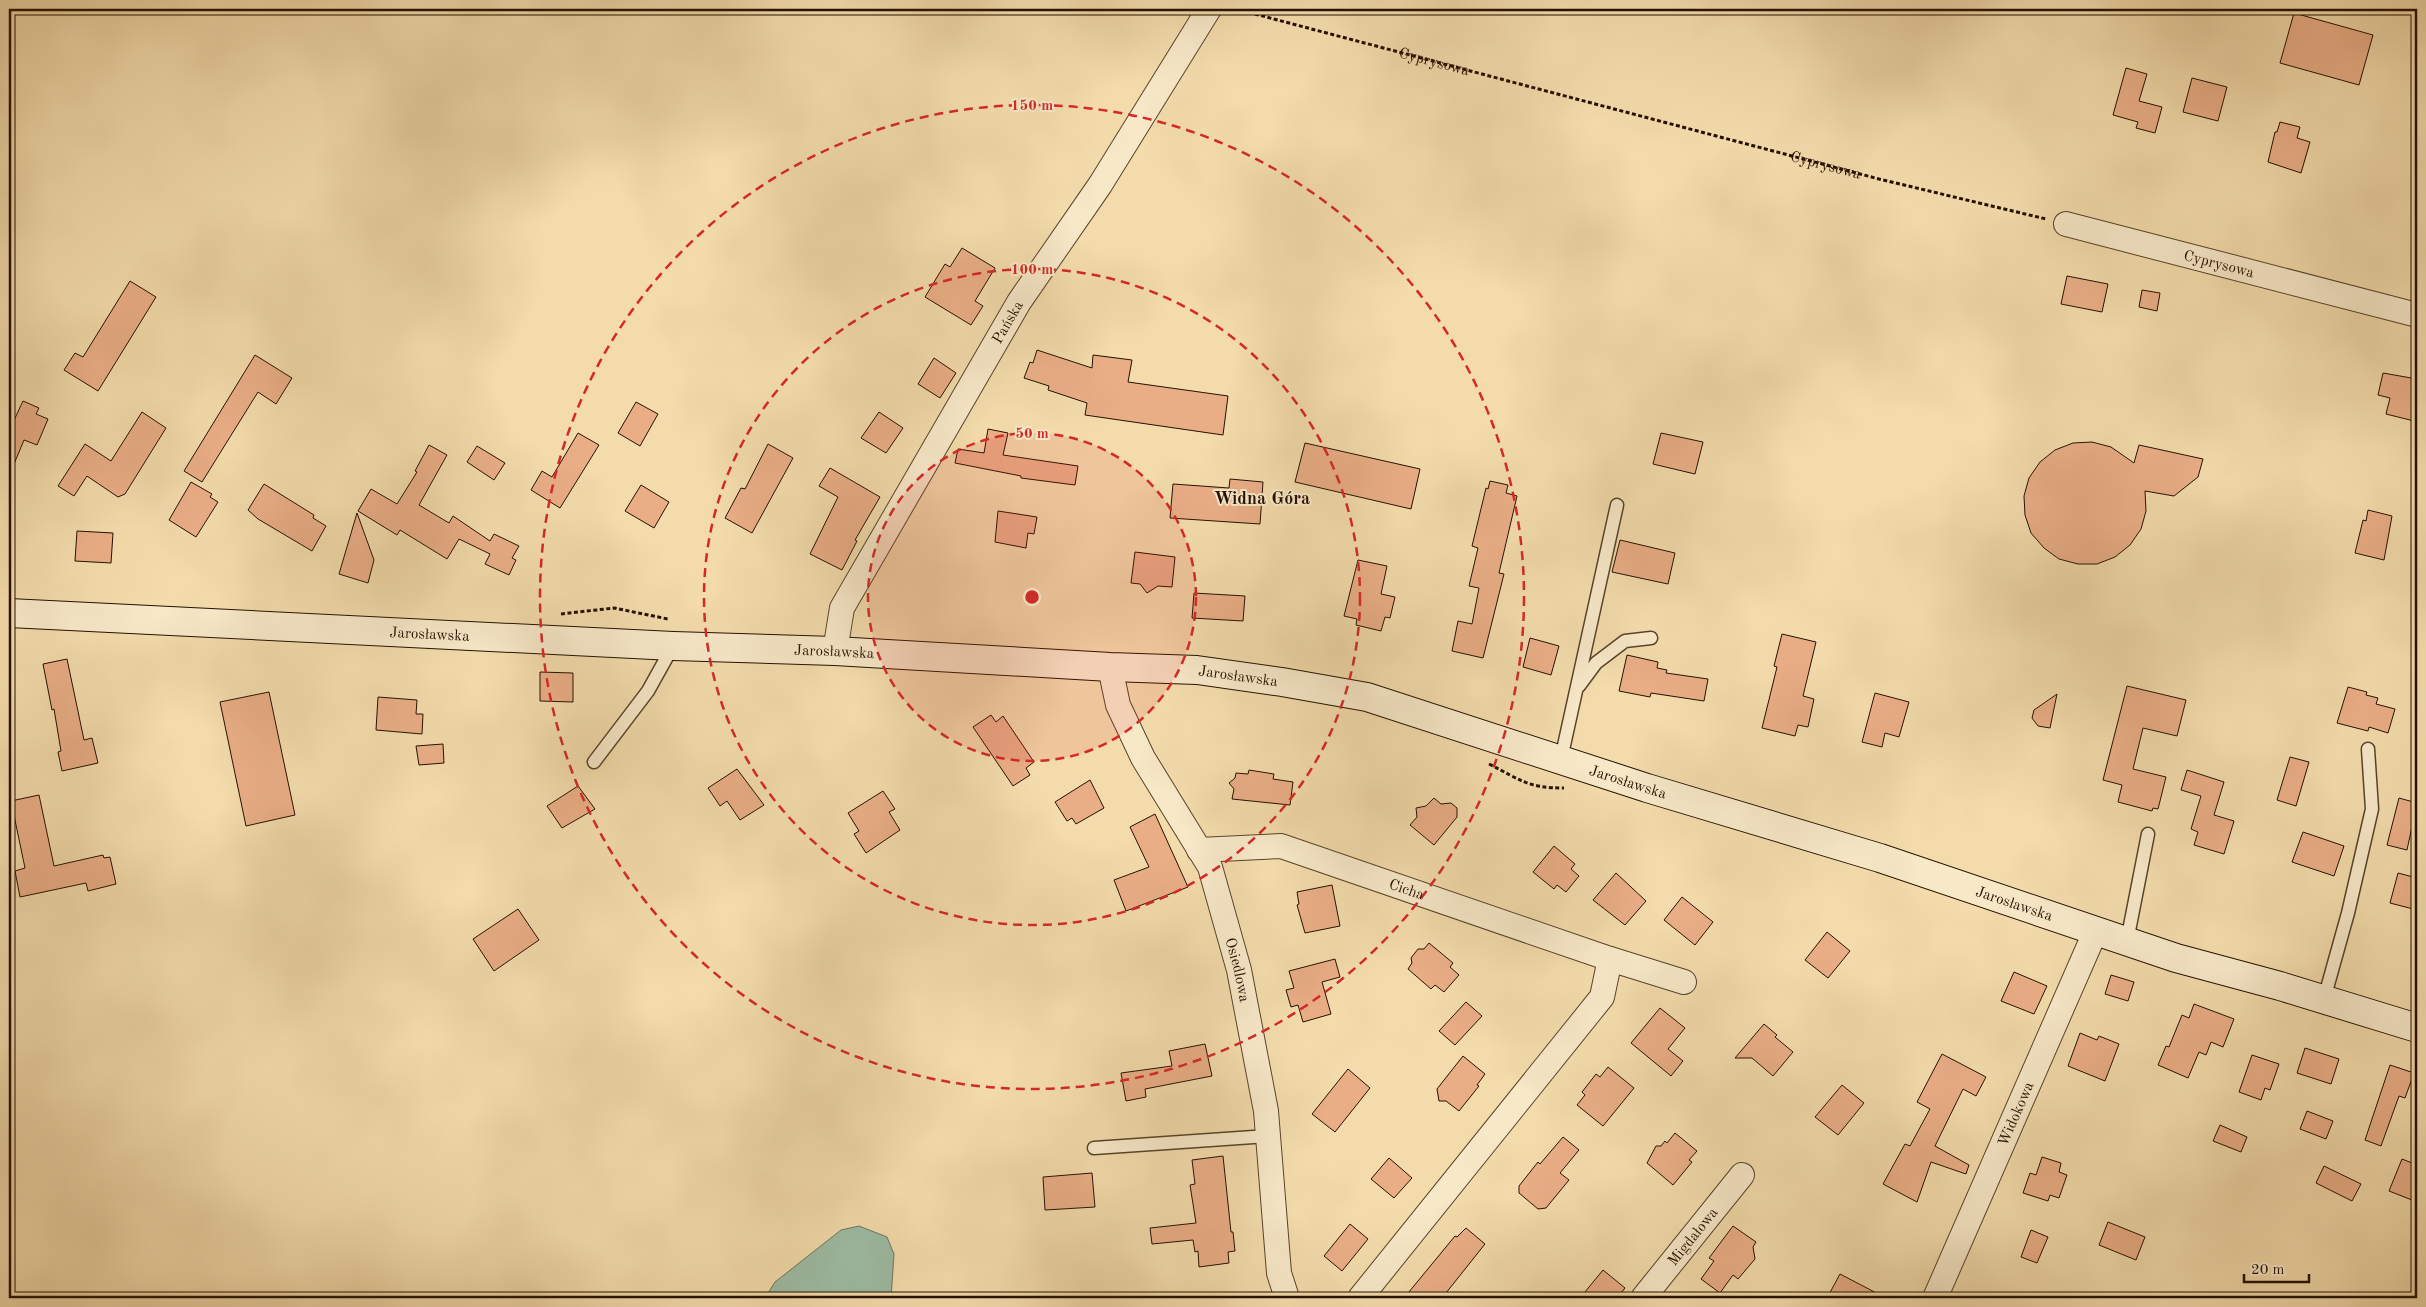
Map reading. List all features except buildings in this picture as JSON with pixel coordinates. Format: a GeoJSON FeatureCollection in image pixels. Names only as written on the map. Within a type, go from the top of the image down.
{"type":"FeatureCollection","features":[{"type":"Feature","properties":{"kind":"main road","name":"Jarosławska"},"geometry":{"type":"LineString","coordinates":[[9,612],[673,646],[835,651],[1110,667],[1197,670],[1367,697],[1647,788],[1880,858],[2176,958],[2324,999],[2417,1028]]}},
{"type":"Feature","properties":{"kind":"street","name":"Pańska"},"geometry":{"type":"LineString","coordinates":[[835,651],[842,608],[1019,302],[1100,185],[1209,9]]}},
{"type":"Feature","properties":{"kind":"street","name":"Cyprysowa"},"geometry":{"type":"LineString","coordinates":[[2066,224],[2417,315]]}},
{"type":"Feature","properties":{"kind":"street","name":"Osiedlowa"},"geometry":{"type":"LineString","coordinates":[[1110,667],[1118,705],[1143,758],[1210,867],[1239,970],[1266,1111],[1279,1273],[1287,1298]]}},
{"type":"Feature","properties":{"kind":"street","name":"Cicha"},"geometry":{"type":"LineString","coordinates":[[1199,850],[1281,846],[1610,959],[1684,982]]}},
{"type":"Feature","properties":{"kind":"street","name":"Widokowa"},"geometry":{"type":"LineString","coordinates":[[1935,1298],[2096,930]]}},
{"type":"Feature","properties":{"kind":"street"},"geometry":{"type":"LineString","coordinates":[[1360,1298],[1602,997],[1610,959]]}},
{"type":"Feature","properties":{"kind":"street","name":"Migdałowa"},"geometry":{"type":"LineString","coordinates":[[1643,1298],[1742,1175]]}},
{"type":"Feature","properties":{"kind":"lane"},"geometry":{"type":"LineString","coordinates":[[1561,759],[1617,505]]}},
{"type":"Feature","properties":{"kind":"lane"},"geometry":{"type":"LineString","coordinates":[[1576,690],[1596,663],[1624,641],[1651,638]]}},
{"type":"Feature","properties":{"kind":"lane"},"geometry":{"type":"LineString","coordinates":[[594,762],[648,691],[673,646]]}},
{"type":"Feature","properties":{"kind":"lane"},"geometry":{"type":"LineString","coordinates":[[2324,999],[2348,914],[2372,809],[2368,748]]}},
{"type":"Feature","properties":{"kind":"lane"},"geometry":{"type":"LineString","coordinates":[[2127,941],[2148,834]]}},
{"type":"Feature","properties":{"kind":"lane"},"geometry":{"type":"LineString","coordinates":[[1094,1148],[1268,1136]]}},
{"type":"Feature","properties":{"kind":"path","name":"Cyprysowa"},"geometry":{"type":"LineString","coordinates":[[1236,9],[1870,177],[2066,224]]}},
{"type":"Feature","properties":{"kind":"shaded area"},"geometry":{"type":"Polygon","coordinates":[[[859,1226],[887,1237],[894,1254],[891,1298],[765,1298],[775,1282],[841,1230],[859,1226]]]}},
{"type":"Feature","properties":{"kind":"district","name":"Widna Góra"},"geometry":{"type":"Point","coordinates":[1262,498]}}]}
